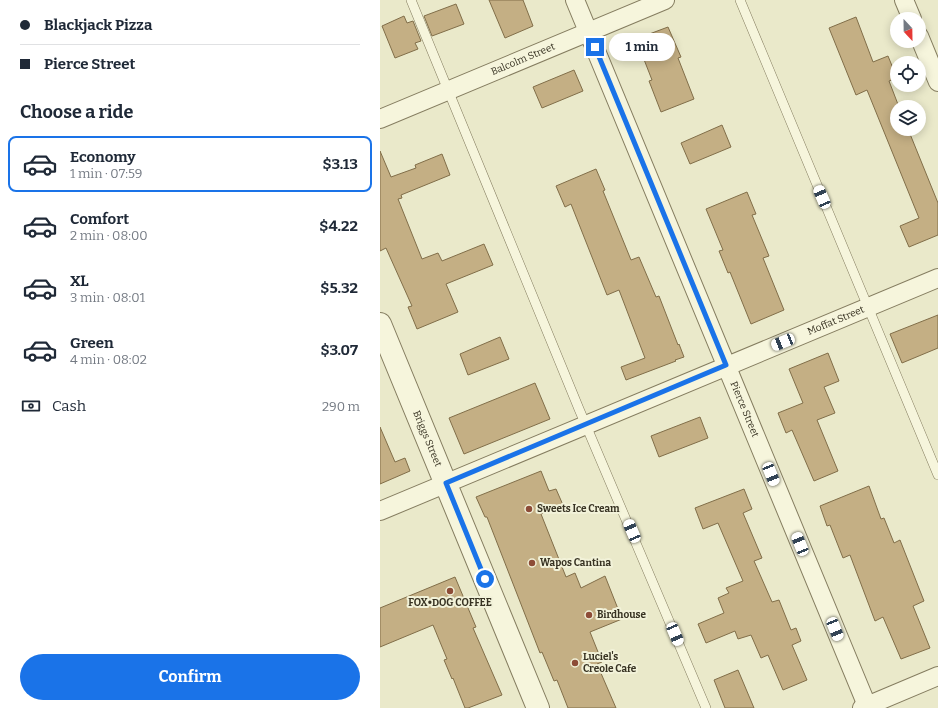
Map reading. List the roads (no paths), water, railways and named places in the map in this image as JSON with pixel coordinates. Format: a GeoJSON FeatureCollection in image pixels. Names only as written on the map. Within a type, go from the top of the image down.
{"type":"FeatureCollection","features":[{"type":"Feature","properties":{"kind":"street","name":"Pierce Street"},"geometry":{"type":"LineString","coordinates":[[575,0],[866,707]]}},
{"type":"Feature","properties":{"kind":"street","name":"Balcolm Street"},"geometry":{"type":"LineString","coordinates":[[380,119],[665,0]]}},
{"type":"Feature","properties":{"kind":"street"},"geometry":{"type":"LineString","coordinates":[[904,0],[909,12]]}},
{"type":"Feature","properties":{"kind":"street"},"geometry":{"type":"LineString","coordinates":[[924,48],[938,82]]}},
{"type":"Feature","properties":{"kind":"street","name":"Moffat Street"},"geometry":{"type":"LineString","coordinates":[[380,511],[726,365],[938,278]]}},
{"type":"Feature","properties":{"kind":"street","name":"Briggs Street"},"geometry":{"type":"LineString","coordinates":[[380,324],[538,708]]}},
{"type":"Feature","properties":{"kind":"street"},"geometry":{"type":"LineString","coordinates":[[866,707],[938,676]]}},
{"type":"Feature","properties":{"kind":"lane"},"geometry":{"type":"LineString","coordinates":[[411,0],[586,424],[706,708]]}},
{"type":"Feature","properties":{"kind":"lane"},"geometry":{"type":"LineString","coordinates":[[740,0],[938,475]]}},
{"type":"Feature","properties":{"kind":"place","name":"Sweets Ice Cream"},"geometry":{"type":"Point","coordinates":[529,509]}},
{"type":"Feature","properties":{"kind":"place","name":"Wapos Cantina"},"geometry":{"type":"Point","coordinates":[532,563]}},
{"type":"Feature","properties":{"kind":"place","name":"FOX•DOG COFFEE"},"geometry":{"type":"Point","coordinates":[450,591]}},
{"type":"Feature","properties":{"kind":"place","name":"Birdhouse"},"geometry":{"type":"Point","coordinates":[589,615]}},
{"type":"Feature","properties":{"kind":"place","name":"Luciel's Creole Cafe"},"geometry":{"type":"Point","coordinates":[575,663]}}]}
